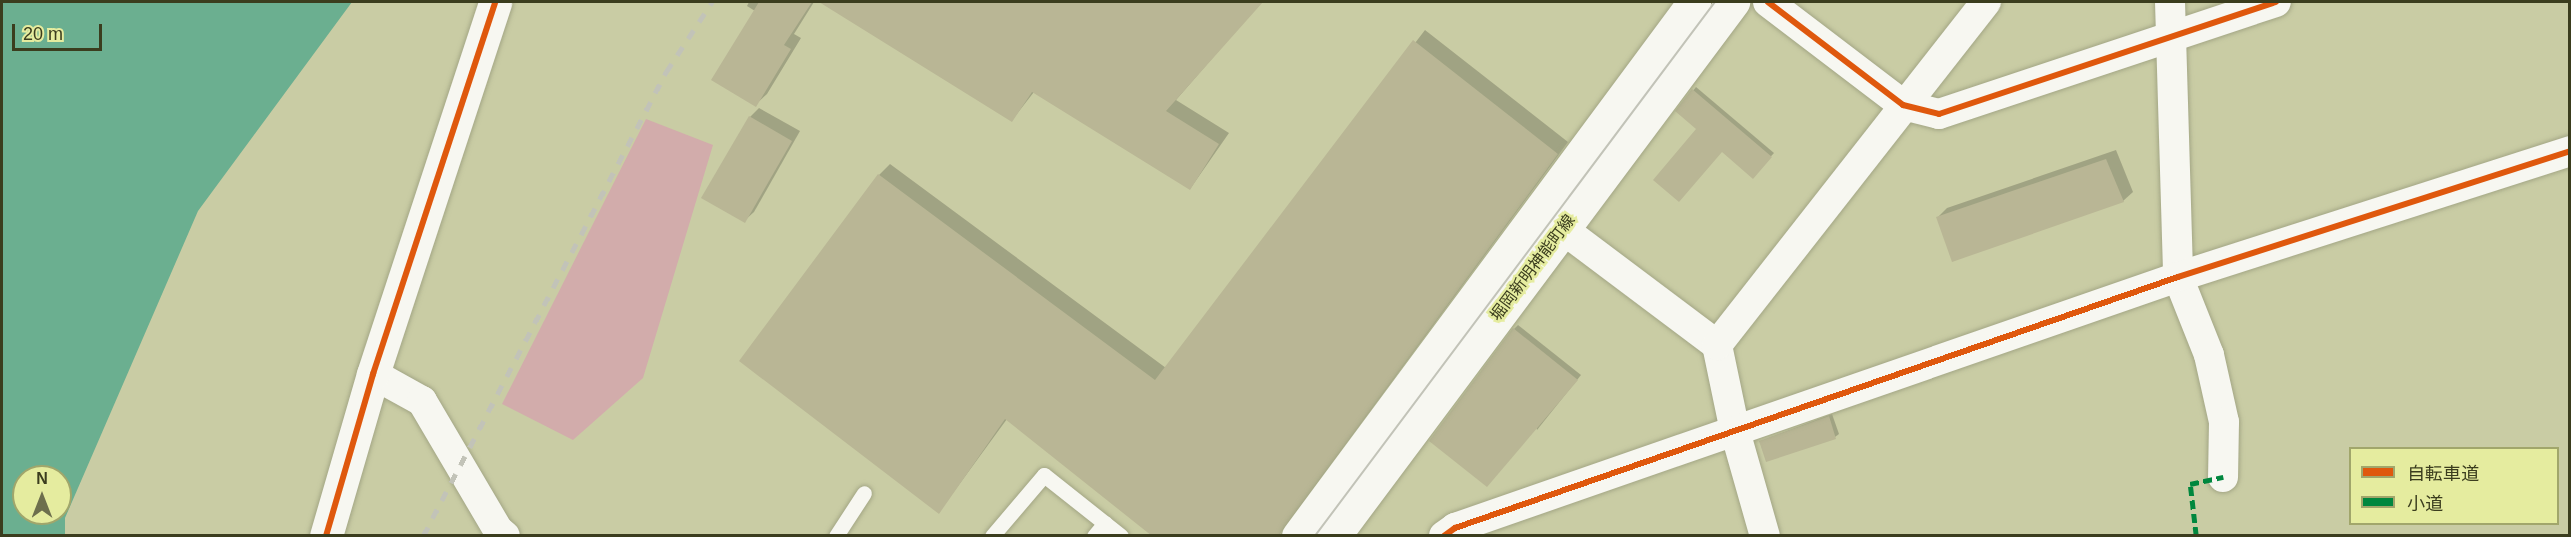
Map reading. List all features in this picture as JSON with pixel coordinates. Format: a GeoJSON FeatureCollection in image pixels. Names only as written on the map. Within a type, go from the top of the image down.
{"type":"FeatureCollection","features":[{"type":"Feature","properties":{"kind":"main road"},"geometry":{"type":"LineString","coordinates":[[326,536],[373,374],[495,2]]}},
{"type":"Feature","properties":{"kind":"main road","name":"堀岡新明神能町線"},"geometry":{"type":"LineString","coordinates":[[1298,536],[1537,209],[1694,2]]}},
{"type":"Feature","properties":{"kind":"main road","name":"堀岡新明神能町線"},"geometry":{"type":"LineString","coordinates":[[1334,536],[1733,2]]}},
{"type":"Feature","properties":{"kind":"street"},"geometry":{"type":"LineString","coordinates":[[1768,2],[1903,105],[1939,114],[2276,2]]}},
{"type":"Feature","properties":{"kind":"street"},"geometry":{"type":"LineString","coordinates":[[1717,345],[1986,2]]}},
{"type":"Feature","properties":{"kind":"street"},"geometry":{"type":"LineString","coordinates":[[2170,2],[2178,277],[2209,355],[2224,422],[2223,477]]}},
{"type":"Feature","properties":{"kind":"street"},"geometry":{"type":"LineString","coordinates":[[1444,536],[1455,528],[2178,277],[2570,151]]}},
{"type":"Feature","properties":{"kind":"street"},"geometry":{"type":"LineString","coordinates":[[1537,209],[1717,345],[1735,431],[1765,536]]}},
{"type":"Feature","properties":{"kind":"street"},"geometry":{"type":"LineString","coordinates":[[373,374],[422,401],[498,531],[505,536]]}},
{"type":"Feature","properties":{"kind":"lane"},"geometry":{"type":"LineString","coordinates":[[992,536],[1044,476],[1121,536]]}},
{"type":"Feature","properties":{"kind":"lane"},"geometry":{"type":"LineString","coordinates":[[836,536],[864,493]]}},
{"type":"Feature","properties":{"kind":"lane"},"geometry":{"type":"LineString","coordinates":[[1094,536],[1105,523]]}},
{"type":"Feature","properties":{"kind":"shaded area"},"geometry":{"type":"Polygon","coordinates":[[[2,2],[352,2],[198,211],[72,502],[72,465],[12,465],[12,525],[65,525],[65,535],[2,535],[2,2]]]}},
{"type":"Feature","properties":{"kind":"shaded area"},"geometry":{"type":"Polygon","coordinates":[[[646,119],[713,145],[643,378],[573,440],[502,404],[646,119]]]}},
{"type":"Feature","properties":{"kind":"building"},"geometry":{"type":"Polygon","coordinates":[[[759,2],[812,2],[784,45],[791,49],[756,107],[711,80],[759,2]]]}},
{"type":"Feature","properties":{"kind":"building"},"geometry":{"type":"Polygon","coordinates":[[[819,2],[1263,2],[1166,111],[1219,144],[1190,190],[1032,92],[1012,122],[819,2]]]}},
{"type":"Feature","properties":{"kind":"building"},"geometry":{"type":"Polygon","coordinates":[[[1413,40],[1558,154],[1278,536],[1152,536],[1005,419],[939,514],[739,361],[878,174],[1155,380],[1413,40]]]}},
{"type":"Feature","properties":{"kind":"building"},"geometry":{"type":"Polygon","coordinates":[[[1692,89],[1772,157],[1753,179],[1722,152],[1679,202],[1653,180],[1696,129],[1675,111],[1692,89]]]}},
{"type":"Feature","properties":{"kind":"building"},"geometry":{"type":"Polygon","coordinates":[[[749,116],[792,141],[745,223],[701,198],[749,116]]]}},
{"type":"Feature","properties":{"kind":"building"},"geometry":{"type":"Polygon","coordinates":[[[2106,159],[2124,202],[1952,262],[1936,217],[2106,159]]]}},
{"type":"Feature","properties":{"kind":"building"},"geometry":{"type":"Polygon","coordinates":[[[1513,328],[1578,380],[1487,487],[1429,441],[1513,328]]]}},
{"type":"Feature","properties":{"kind":"building"},"geometry":{"type":"Polygon","coordinates":[[[1829,416],[1836,439],[1766,462],[1759,441],[1829,416]]]}},
{"type":"Feature","properties":{"kind":"tram line"},"geometry":{"type":"LineString","coordinates":[[1315,536],[1715,2]]}},
{"type":"Feature","properties":{"kind":"railway"},"geometry":{"type":"LineString","coordinates":[[423,536],[666,72],[712,2]]}},
{"type":"Feature","properties":{"kind":"marked path"},"geometry":{"type":"LineString","coordinates":[[2196,536],[2190,484],[2223,477]]}},
{"type":"Feature","properties":{"kind":"cycle path"},"geometry":{"type":"LineString","coordinates":[[326,536],[373,374],[495,2]]}},
{"type":"Feature","properties":{"kind":"cycle path"},"geometry":{"type":"LineString","coordinates":[[1768,2],[1903,105],[1939,114],[2276,2]]}},
{"type":"Feature","properties":{"kind":"cycle path"},"geometry":{"type":"LineString","coordinates":[[1444,536],[1455,528],[2178,277],[2570,151]]}}]}
